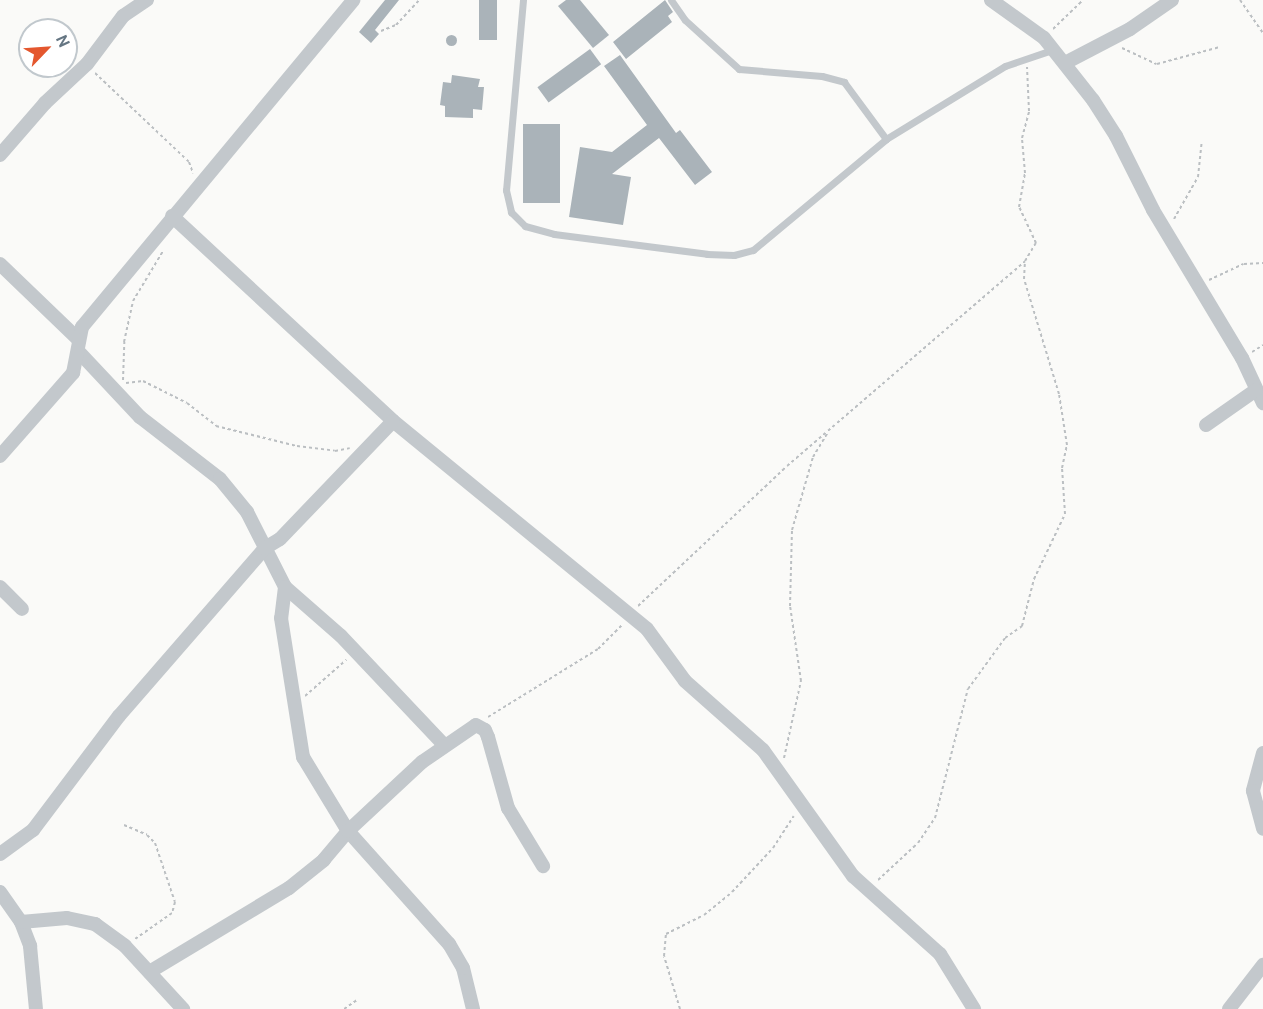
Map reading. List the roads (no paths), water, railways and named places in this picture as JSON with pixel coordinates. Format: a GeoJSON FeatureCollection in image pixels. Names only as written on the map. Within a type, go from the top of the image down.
{"type":"FeatureCollection","features":[{"type":"Feature","properties":{"kind":"street"},"geometry":{"type":"LineString","coordinates":[[0,154],[45,104],[87,64],[123,16],[147,0]]}},
{"type":"Feature","properties":{"kind":"street"},"geometry":{"type":"LineString","coordinates":[[0,456],[73,374],[82,327],[353,0]]}},
{"type":"Feature","properties":{"kind":"street"},"geometry":{"type":"LineString","coordinates":[[991,0],[1044,38],[1055,49],[1116,136],[1173,246],[1242,358],[1263,403]]}},
{"type":"Feature","properties":{"kind":"street"},"geometry":{"type":"LineString","coordinates":[[1065,63],[1110,39],[1172,0]]}},
{"type":"Feature","properties":{"kind":"street"},"geometry":{"type":"LineString","coordinates":[[172,216],[393,421],[647,629],[685,681],[746,731],[781,771],[827,842],[867,892],[940,954],[974,1009]]}},
{"type":"Feature","properties":{"kind":"street"},"geometry":{"type":"LineString","coordinates":[[0,264],[123,391],[140,417],[220,479],[247,512],[285,587],[341,636],[354,653],[444,745]]}},
{"type":"Feature","properties":{"kind":"street"},"geometry":{"type":"LineString","coordinates":[[1206,425],[1256,390]]}},
{"type":"Feature","properties":{"kind":"street"},"geometry":{"type":"LineString","coordinates":[[0,854],[33,830],[119,716],[265,548],[280,539],[368,444],[393,421]]}},
{"type":"Feature","properties":{"kind":"street"},"geometry":{"type":"LineString","coordinates":[[0,586],[22,609]]}},
{"type":"Feature","properties":{"kind":"street"},"geometry":{"type":"LineString","coordinates":[[285,587],[281,618],[303,757],[348,831],[449,944],[463,968],[473,1009]]}},
{"type":"Feature","properties":{"kind":"street"},"geometry":{"type":"LineString","coordinates":[[149,972],[289,888],[324,860],[348,831],[444,745],[476,725],[486,730],[508,808],[543,866]]}},
{"type":"Feature","properties":{"kind":"street"},"geometry":{"type":"LineString","coordinates":[[1263,753],[1253,791],[1263,830]]}},
{"type":"Feature","properties":{"kind":"street"},"geometry":{"type":"LineString","coordinates":[[0,892],[21,922],[34,965],[36,1009]]}},
{"type":"Feature","properties":{"kind":"street"},"geometry":{"type":"LineString","coordinates":[[21,922],[53,918],[82,920],[95,924],[125,946],[183,1009]]}},
{"type":"Feature","properties":{"kind":"street"},"geometry":{"type":"LineString","coordinates":[[1229,1009],[1263,964]]}},
{"type":"Feature","properties":{"kind":"lane"},"geometry":{"type":"LineString","coordinates":[[523,0],[506,198],[511,212],[525,226],[554,234],[707,254],[746,252],[886,139],[975,82],[1028,56],[1055,49]]}},
{"type":"Feature","properties":{"kind":"lane"},"geometry":{"type":"LineString","coordinates":[[670,0],[685,20],[740,69],[822,76],[844,82],[886,139]]}}]}
